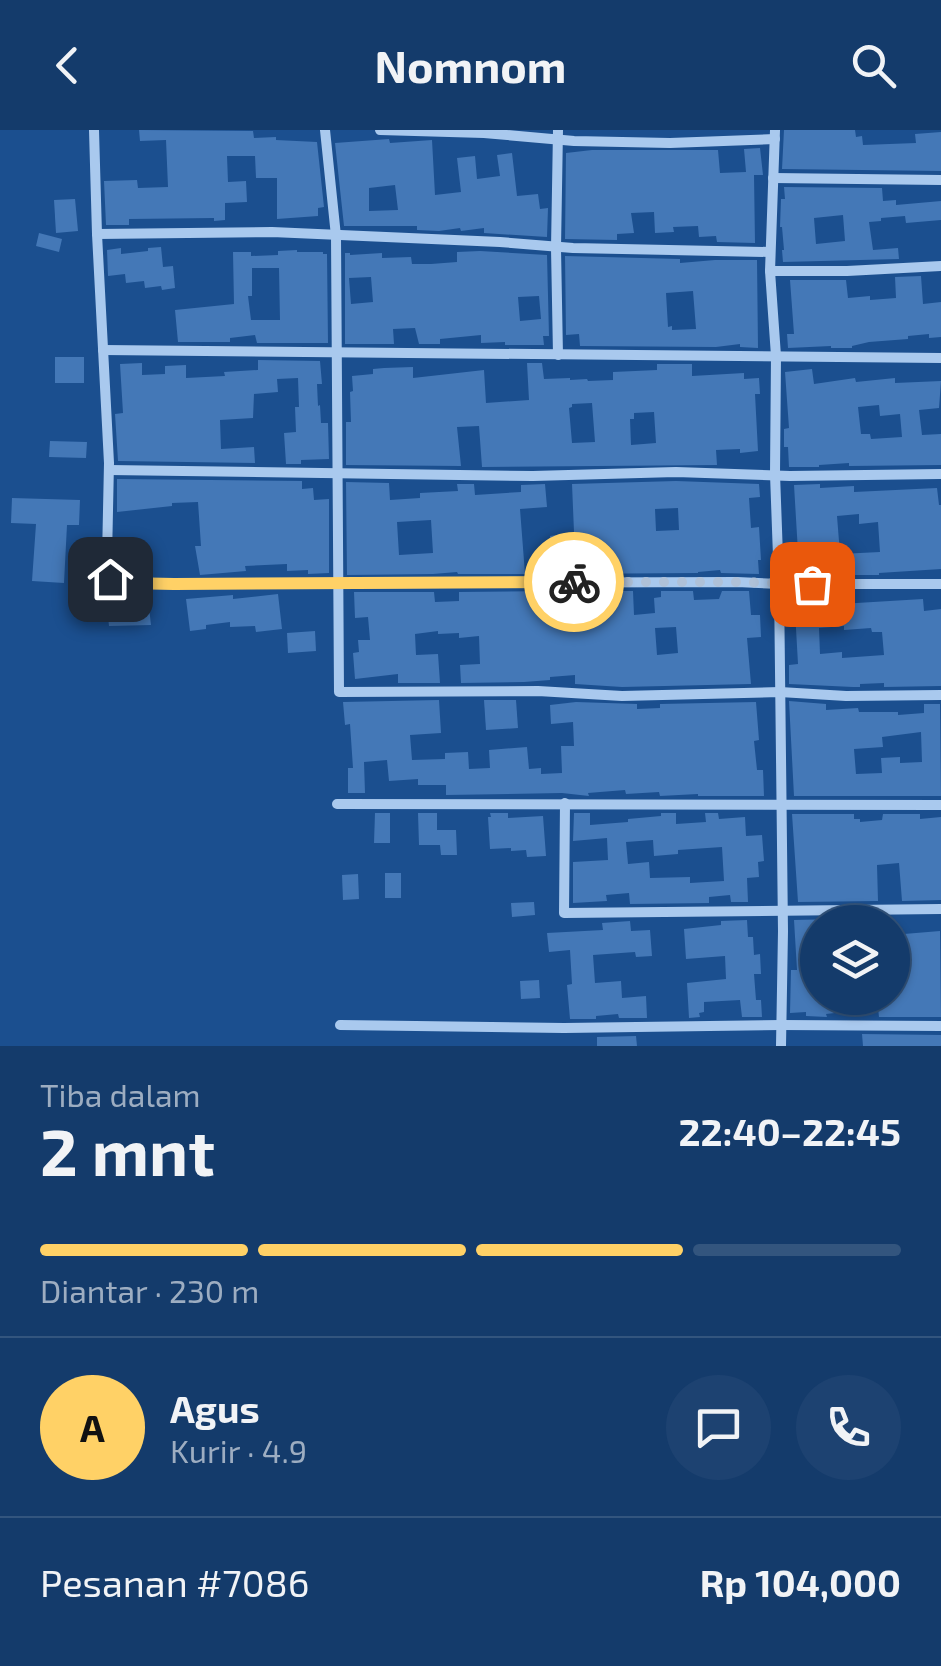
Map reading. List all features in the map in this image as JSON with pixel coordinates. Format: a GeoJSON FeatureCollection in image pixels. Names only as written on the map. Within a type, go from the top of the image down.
{"type":"FeatureCollection","features":[{"type":"Feature","properties":{"kind":"street"},"geometry":{"type":"LineString","coordinates":[[94,130],[109,470],[106,558],[108,574],[114,581],[941,584]]}},
{"type":"Feature","properties":{"kind":"street"},"geometry":{"type":"LineString","coordinates":[[324,130],[336,236],[339,692],[941,695]]}},
{"type":"Feature","properties":{"kind":"street"},"geometry":{"type":"LineString","coordinates":[[380,130],[670,142],[775,135],[770,271],[776,356],[781,1046]]}},
{"type":"Feature","properties":{"kind":"street"},"geometry":{"type":"LineString","coordinates":[[558,136],[558,355]]}},
{"type":"Feature","properties":{"kind":"street"},"geometry":{"type":"LineString","coordinates":[[773,178],[941,180]]}},
{"type":"Feature","properties":{"kind":"street"},"geometry":{"type":"LineString","coordinates":[[96,234],[217,232],[500,242],[556,248],[770,252]]}},
{"type":"Feature","properties":{"kind":"street"},"geometry":{"type":"LineString","coordinates":[[770,271],[941,266]]}},
{"type":"Feature","properties":{"kind":"street"},"geometry":{"type":"LineString","coordinates":[[103,350],[941,358]]}},
{"type":"Feature","properties":{"kind":"street"},"geometry":{"type":"LineString","coordinates":[[109,470],[533,476],[676,472],[790,476],[941,474]]}},
{"type":"Feature","properties":{"kind":"street"},"geometry":{"type":"LineString","coordinates":[[565,803],[564,913],[941,909]]}},
{"type":"Feature","properties":{"kind":"street"},"geometry":{"type":"LineString","coordinates":[[338,804],[941,805]]}},
{"type":"Feature","properties":{"kind":"street"},"geometry":{"type":"LineString","coordinates":[[340,1025],[941,1026]]}},
{"type":"Feature","properties":{"kind":"building"},"geometry":{"type":"Polygon","coordinates":[[[139,130],[253,131],[254,138],[317,142],[324,207],[318,208],[318,216],[277,219],[277,178],[256,178],[255,156],[227,156],[228,182],[246,181],[247,202],[225,203],[225,220],[129,219],[129,225],[106,225],[104,181],[137,180],[138,188],[168,187],[166,140],[140,141],[139,130]]]}},
{"type":"Feature","properties":{"kind":"building"},"geometry":{"type":"Polygon","coordinates":[[[784,130],[855,130],[856,137],[862,136],[863,145],[916,143],[915,134],[941,132],[941,171],[782,169],[784,130]]]}},
{"type":"Feature","properties":{"kind":"building"},"geometry":{"type":"Polygon","coordinates":[[[432,140],[435,195],[461,192],[457,158],[475,156],[477,179],[500,176],[497,155],[512,153],[517,196],[538,194],[540,209],[548,208],[547,237],[484,233],[484,228],[439,231],[417,230],[417,226],[344,226],[335,143],[432,140]],[[395,185],[369,188],[369,211],[398,210],[395,185]]]}},
{"type":"Feature","properties":{"kind":"building"},"geometry":{"type":"Polygon","coordinates":[[[760,148],[763,175],[754,175],[755,243],[717,242],[716,236],[699,237],[698,226],[673,227],[674,232],[655,233],[654,212],[631,213],[634,233],[617,234],[617,240],[565,239],[566,153],[718,150],[720,173],[746,172],[744,149],[760,148]]]}},
{"type":"Feature","properties":{"kind":"building"},"geometry":{"type":"Polygon","coordinates":[[[784,187],[882,188],[883,201],[896,200],[896,205],[941,201],[941,220],[906,223],[905,216],[869,222],[873,250],[898,248],[899,259],[783,262],[780,227],[781,199],[785,199],[784,187]],[[843,215],[814,218],[816,244],[845,241],[843,215]]]}},
{"type":"Feature","properties":{"kind":"building"},"geometry":{"type":"Polygon","coordinates":[[[75,199],[78,231],[56,233],[54,200],[75,199]]]}},
{"type":"Feature","properties":{"kind":"building"},"geometry":{"type":"Polygon","coordinates":[[[39,233],[62,239],[59,252],[36,246],[39,233]]]}},
{"type":"Feature","properties":{"kind":"building"},"geometry":{"type":"Polygon","coordinates":[[[161,247],[163,267],[173,266],[175,288],[145,288],[144,281],[126,283],[125,274],[108,276],[107,250],[121,248],[121,254],[161,247]]]}},
{"type":"Feature","properties":{"kind":"building"},"geometry":{"type":"Polygon","coordinates":[[[278,251],[327,254],[328,343],[257,343],[255,335],[230,338],[230,342],[178,342],[175,310],[234,304],[233,252],[251,252],[251,256],[278,255],[278,251]],[[252,268],[252,296],[248,296],[251,320],[280,320],[279,268],[252,268]]]}},
{"type":"Feature","properties":{"kind":"building"},"geometry":{"type":"Polygon","coordinates":[[[457,252],[547,255],[549,336],[543,336],[544,345],[481,343],[481,335],[440,339],[440,344],[419,344],[415,328],[393,329],[394,344],[345,344],[345,253],[382,253],[382,258],[411,257],[412,264],[431,264],[457,262],[457,252]],[[371,277],[349,278],[351,304],[373,302],[371,277]],[[539,296],[518,297],[520,321],[541,319],[539,296]]]}},
{"type":"Feature","properties":{"kind":"building"},"geometry":{"type":"Polygon","coordinates":[[[565,256],[680,259],[680,263],[757,260],[758,348],[740,344],[580,346],[579,334],[566,335],[565,256]],[[693,291],[666,293],[668,327],[696,329],[693,291]]]}},
{"type":"Feature","properties":{"kind":"building"},"geometry":{"type":"Polygon","coordinates":[[[921,276],[923,304],[941,302],[941,337],[908,336],[852,348],[788,348],[787,334],[794,334],[790,280],[846,280],[848,298],[870,296],[870,300],[896,298],[895,277],[921,276]]]}},
{"type":"Feature","properties":{"kind":"building"},"geometry":{"type":"Polygon","coordinates":[[[55,357],[84,357],[84,383],[55,383],[55,357]]]}},
{"type":"Feature","properties":{"kind":"building"},"geometry":{"type":"Polygon","coordinates":[[[258,360],[320,361],[322,384],[317,384],[318,406],[321,423],[328,423],[329,459],[286,464],[284,433],[296,432],[298,378],[277,379],[278,392],[254,394],[253,418],[220,420],[221,449],[254,447],[255,463],[118,461],[115,414],[123,413],[120,364],[142,363],[142,375],[165,374],[165,366],[186,365],[186,378],[258,370],[258,360]]]}},
{"type":"Feature","properties":{"kind":"building"},"geometry":{"type":"Polygon","coordinates":[[[527,363],[542,363],[544,379],[613,380],[613,372],[657,370],[657,364],[692,364],[692,376],[744,373],[744,379],[759,378],[760,394],[755,394],[758,451],[716,450],[717,465],[482,467],[479,426],[457,427],[461,466],[346,465],[352,376],[373,374],[373,369],[384,368],[413,367],[413,378],[484,370],[486,403],[529,400],[527,363]],[[592,403],[572,404],[569,408],[572,443],[595,442],[592,403]],[[654,412],[634,413],[634,419],[630,419],[631,445],[656,443],[654,412]]]}},
{"type":"Feature","properties":{"kind":"building"},"geometry":{"type":"Polygon","coordinates":[[[812,369],[814,384],[855,378],[856,382],[895,378],[895,383],[941,381],[939,408],[919,410],[922,435],[941,434],[941,465],[849,463],[789,467],[788,447],[784,447],[784,429],[789,428],[785,372],[812,369]],[[879,405],[858,407],[861,434],[870,434],[871,439],[902,437],[900,414],[880,416],[879,405]]]}},
{"type":"Feature","properties":{"kind":"building"},"geometry":{"type":"Polygon","coordinates":[[[50,441],[87,442],[86,458],[49,457],[50,441]]]}},
{"type":"Feature","properties":{"kind":"building"},"geometry":{"type":"Polygon","coordinates":[[[117,479],[302,481],[302,489],[313,488],[314,500],[329,499],[329,573],[287,571],[287,564],[245,566],[246,571],[200,575],[195,546],[201,546],[198,502],[117,512],[117,479]]]}},
{"type":"Feature","properties":{"kind":"building"},"geometry":{"type":"Polygon","coordinates":[[[676,481],[759,484],[760,497],[749,498],[751,528],[759,527],[759,574],[720,570],[553,574],[550,536],[574,532],[572,484],[676,481]],[[678,508],[655,509],[656,531],[679,530],[678,508]]]}},
{"type":"Feature","properties":{"kind":"building"},"geometry":{"type":"Polygon","coordinates":[[[346,482],[389,483],[390,500],[420,498],[420,493],[458,491],[457,484],[474,484],[475,495],[521,492],[521,485],[545,484],[547,507],[520,509],[525,574],[347,575],[346,482]],[[431,520],[397,522],[399,555],[433,553],[431,520]]]}},
{"type":"Feature","properties":{"kind":"building"},"geometry":{"type":"Polygon","coordinates":[[[794,485],[854,486],[854,492],[937,488],[941,505],[941,569],[879,575],[787,575],[787,552],[798,552],[794,485]],[[859,514],[837,516],[840,554],[880,552],[878,522],[859,524],[859,514]]]}},
{"type":"Feature","properties":{"kind":"building"},"geometry":{"type":"Polygon","coordinates":[[[12,498],[80,500],[79,525],[67,525],[64,583],[32,581],[36,524],[11,523],[12,498]]]}},
{"type":"Feature","properties":{"kind":"building"},"geometry":{"type":"Polygon","coordinates":[[[592,591],[592,600],[613,598],[613,591],[633,591],[634,615],[655,613],[654,598],[661,597],[661,591],[693,591],[694,600],[719,599],[722,591],[749,591],[751,615],[760,615],[761,637],[747,638],[751,684],[622,687],[575,684],[575,675],[524,682],[461,683],[460,665],[480,664],[479,636],[459,638],[459,633],[438,631],[415,634],[416,655],[438,654],[440,683],[398,683],[398,674],[355,679],[353,653],[359,652],[358,640],[370,640],[368,617],[355,618],[354,592],[434,592],[435,602],[459,601],[459,592],[592,591]],[[676,627],[655,628],[657,655],[678,653],[676,627]]]}},
{"type":"Feature","properties":{"kind":"building"},"geometry":{"type":"Polygon","coordinates":[[[794,593],[840,593],[840,604],[923,599],[924,611],[941,609],[941,686],[789,684],[789,665],[798,664],[794,593]],[[844,626],[819,628],[820,654],[842,652],[842,658],[884,655],[882,632],[872,632],[871,628],[844,630],[844,626]]]}},
{"type":"Feature","properties":{"kind":"building"},"geometry":{"type":"Polygon","coordinates":[[[278,594],[282,629],[256,632],[255,626],[230,627],[230,622],[190,631],[186,599],[278,594]]]}},
{"type":"Feature","properties":{"kind":"building"},"geometry":{"type":"Polygon","coordinates":[[[123,596],[124,609],[149,607],[151,625],[109,626],[106,598],[123,596]]]}},
{"type":"Feature","properties":{"kind":"building"},"geometry":{"type":"Polygon","coordinates":[[[315,631],[316,651],[288,653],[287,633],[315,631]]]}},
{"type":"Feature","properties":{"kind":"building"},"geometry":{"type":"Polygon","coordinates":[[[439,700],[441,733],[410,735],[412,760],[445,759],[445,753],[468,752],[469,769],[490,768],[489,750],[527,747],[529,769],[541,768],[541,774],[562,773],[561,746],[574,746],[573,722],[551,724],[550,705],[637,704],[637,709],[660,708],[660,704],[756,702],[759,740],[754,741],[757,770],[763,770],[764,796],[660,796],[659,792],[626,794],[625,790],[588,793],[589,796],[446,795],[446,785],[418,785],[418,779],[389,781],[387,760],[364,762],[365,793],[348,793],[348,768],[353,768],[350,724],[345,725],[343,702],[439,700]]]}},
{"type":"Feature","properties":{"kind":"building"},"geometry":{"type":"Polygon","coordinates":[[[484,700],[516,700],[518,728],[486,730],[484,700]]]}},
{"type":"Feature","properties":{"kind":"building"},"geometry":{"type":"Polygon","coordinates":[[[789,701],[826,704],[826,710],[858,708],[859,712],[898,715],[924,713],[924,704],[940,704],[941,796],[794,796],[789,701]],[[921,732],[882,737],[883,747],[854,749],[856,774],[882,773],[881,758],[900,757],[900,763],[922,762],[921,732]]]}},
{"type":"Feature","properties":{"kind":"building"},"geometry":{"type":"Polygon","coordinates":[[[375,813],[390,813],[390,843],[374,843],[375,813]]]}},
{"type":"Feature","properties":{"kind":"building"},"geometry":{"type":"Polygon","coordinates":[[[418,813],[437,813],[437,830],[456,830],[457,855],[441,855],[440,845],[419,845],[418,813]]]}},
{"type":"Feature","properties":{"kind":"building"},"geometry":{"type":"Polygon","coordinates":[[[490,813],[508,813],[508,818],[543,816],[546,856],[527,857],[526,850],[511,848],[490,849],[490,813]]]}},
{"type":"Feature","properties":{"kind":"building"},"geometry":{"type":"Polygon","coordinates":[[[574,813],[590,813],[590,825],[628,822],[661,813],[676,813],[676,824],[706,822],[705,813],[718,813],[719,819],[745,817],[746,836],[762,835],[764,861],[758,862],[759,877],[747,878],[748,902],[731,902],[730,895],[709,897],[709,903],[630,904],[629,893],[606,895],[607,901],[573,903],[573,862],[608,860],[607,838],[573,841],[574,813]],[[653,840],[626,842],[628,864],[649,862],[650,878],[690,877],[690,883],[724,881],[722,847],[654,856],[653,840]]]}},
{"type":"Feature","properties":{"kind":"building"},"geometry":{"type":"Polygon","coordinates":[[[792,814],[854,814],[860,822],[882,820],[883,814],[920,814],[920,819],[941,817],[941,900],[902,901],[899,863],[877,865],[878,901],[798,902],[792,814]]]}},
{"type":"Feature","properties":{"kind":"building"},"geometry":{"type":"Polygon","coordinates":[[[385,873],[401,873],[401,898],[385,898],[385,873]]]}},
{"type":"Feature","properties":{"kind":"building"},"geometry":{"type":"Polygon","coordinates":[[[358,874],[359,899],[343,900],[342,875],[358,874]]]}},
{"type":"Feature","properties":{"kind":"building"},"geometry":{"type":"Polygon","coordinates":[[[534,902],[535,915],[512,917],[511,903],[534,902]]]}},
{"type":"Feature","properties":{"kind":"building"},"geometry":{"type":"Polygon","coordinates":[[[747,920],[754,955],[760,954],[761,974],[754,974],[762,1017],[742,1017],[740,1000],[704,1002],[700,1017],[689,1018],[687,983],[726,979],[725,956],[686,959],[684,929],[747,920]]]}},
{"type":"Feature","properties":{"kind":"building"},"geometry":{"type":"Polygon","coordinates":[[[794,920],[800,920],[800,1012],[790,1013],[791,970],[797,970],[794,920]]]}},
{"type":"Feature","properties":{"kind":"building"},"geometry":{"type":"Polygon","coordinates":[[[630,921],[631,931],[650,930],[652,956],[636,957],[635,952],[593,955],[595,983],[621,981],[622,998],[646,996],[647,1018],[619,1018],[618,1014],[570,1019],[570,950],[549,952],[547,933],[603,930],[602,923],[630,921]]]}},
{"type":"Feature","properties":{"kind":"building"},"geometry":{"type":"Polygon","coordinates":[[[940,931],[941,1017],[879,1017],[910,1015],[910,934],[940,931]]]}},
{"type":"Feature","properties":{"kind":"building"},"geometry":{"type":"Polygon","coordinates":[[[539,980],[540,998],[521,999],[520,981],[539,980]]]}},
{"type":"Feature","properties":{"kind":"building"},"geometry":{"type":"Polygon","coordinates":[[[862,1034],[941,1035],[941,1046],[863,1046],[862,1034]]]}},
{"type":"Feature","properties":{"kind":"building"},"geometry":{"type":"Polygon","coordinates":[[[636,1036],[637,1046],[597,1046],[597,1037],[636,1036]]]}},
{"type":"Feature","properties":{"kind":"way so far"},"geometry":{"type":"LineString","coordinates":[[574,582],[812,584]]}},
{"type":"Feature","properties":{"kind":"route"},"geometry":{"type":"LineString","coordinates":[[110,579],[174,584],[574,582]]}}]}
